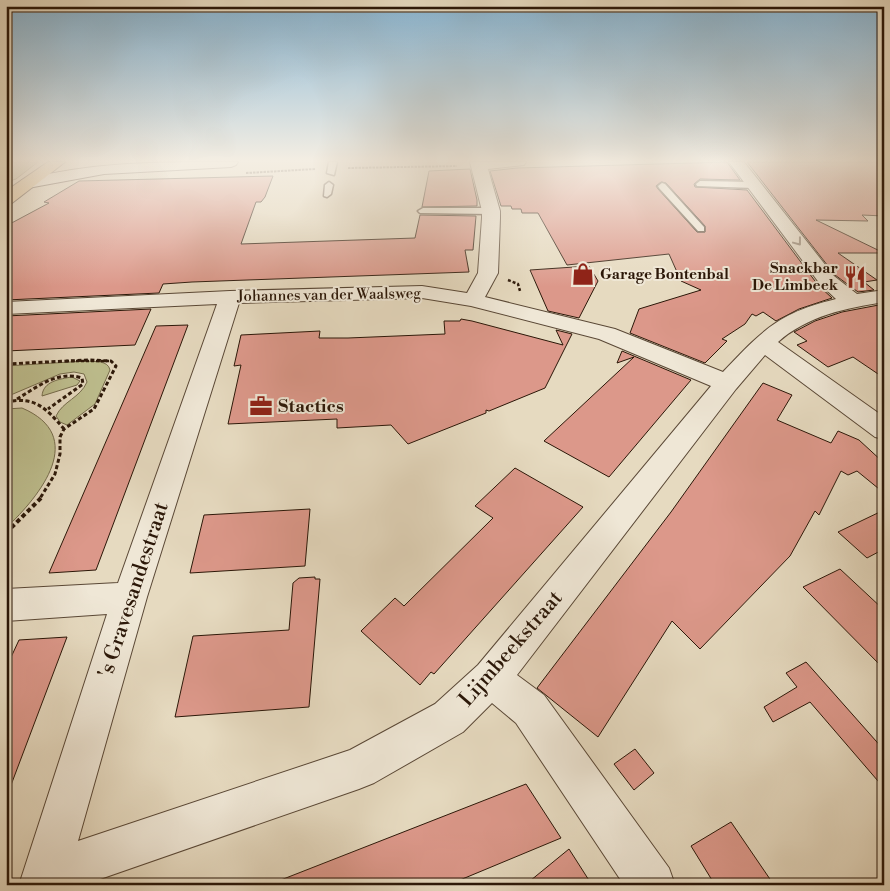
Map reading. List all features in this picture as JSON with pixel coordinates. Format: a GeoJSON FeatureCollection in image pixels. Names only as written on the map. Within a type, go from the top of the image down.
{"type":"FeatureCollection","features":[{"type":"Feature","properties":{"kind":"street"},"geometry":{"type":"LineString","coordinates":[[472,300],[488,273],[491,211],[489,204]]}},
{"type":"Feature","properties":{"kind":"street"},"geometry":{"type":"LineString","coordinates":[[768,204],[827,280],[868,298]]}},
{"type":"Feature","properties":{"kind":"street","name":"Johannes van der Waalsweg"},"geometry":{"type":"LineString","coordinates":[[6,308],[422,292],[472,300],[608,329],[727,383]]}},
{"type":"Feature","properties":{"kind":"street","name":"'s Gravesandestraat"},"geometry":{"type":"LineString","coordinates":[[43,880],[130,597],[230,298]]}},
{"type":"Feature","properties":{"kind":"street","name":"Lijmbeekstraat"},"geometry":{"type":"LineString","coordinates":[[43,880],[359,768],[449,718],[492,678],[727,383],[764,343],[781,328],[807,315],[868,298]]}},
{"type":"Feature","properties":{"kind":"street"},"geometry":{"type":"LineString","coordinates":[[764,343],[884,430]]}},
{"type":"Feature","properties":{"kind":"street"},"geometry":{"type":"LineString","coordinates":[[6,605],[130,597]]}},
{"type":"Feature","properties":{"kind":"street"},"geometry":{"type":"LineString","coordinates":[[492,678],[530,709],[652,885]]}},
{"type":"Feature","properties":{"kind":"lane"},"geometry":{"type":"LineString","coordinates":[[678,204],[701,229]]}},
{"type":"Feature","properties":{"kind":"lane"},"geometry":{"type":"LineString","coordinates":[[423,211],[491,211]]}},
{"type":"Feature","properties":{"kind":"path"},"geometry":{"type":"LineString","coordinates":[[6,364],[89,360],[111,362],[116,366],[94,409],[64,429],[60,437],[60,454],[55,474],[42,497],[6,534]]}},
{"type":"Feature","properties":{"kind":"path"},"geometry":{"type":"LineString","coordinates":[[6,402],[17,399],[60,376],[74,374],[82,378],[83,384],[68,397],[48,409]]}},
{"type":"Feature","properties":{"kind":"path"},"geometry":{"type":"LineString","coordinates":[[17,399],[36,403],[48,409],[64,429]]}},
{"type":"Feature","properties":{"kind":"green space"},"geometry":{"type":"Polygon","coordinates":[[[86,361],[104,363],[110,370],[95,404],[67,425],[60,422],[56,416],[84,387],[87,382],[84,374],[74,372],[60,374],[6,397],[6,366],[86,361]]]}},
{"type":"Feature","properties":{"kind":"green space"},"geometry":{"type":"Polygon","coordinates":[[[72,377],[80,381],[77,385],[42,396],[45,387],[49,384],[72,377]]]}},
{"type":"Feature","properties":{"kind":"green space"},"geometry":{"type":"Polygon","coordinates":[[[22,408],[42,420],[52,434],[55,450],[52,466],[44,483],[33,499],[6,528],[6,409],[22,408]]]}},
{"type":"Feature","properties":{"kind":"building"},"geometry":{"type":"Polygon","coordinates":[[[48,204],[255,204],[241,244],[415,238],[420,215],[476,216],[473,250],[465,250],[469,272],[192,282],[163,284],[159,293],[6,300],[6,226],[48,204]]]}},
{"type":"Feature","properties":{"kind":"building"},"geometry":{"type":"Polygon","coordinates":[[[423,204],[477,204],[477,206],[422,207],[423,204]]]}},
{"type":"Feature","properties":{"kind":"building"},"geometry":{"type":"Polygon","coordinates":[[[500,204],[671,204],[697,232],[705,232],[705,226],[685,204],[757,204],[818,285],[832,298],[799,309],[776,321],[763,312],[756,316],[752,314],[745,324],[722,339],[727,341],[705,363],[630,333],[639,309],[701,290],[681,281],[669,254],[567,265],[538,213],[522,213],[521,209],[501,206],[500,204]]]}},
{"type":"Feature","properties":{"kind":"building"},"geometry":{"type":"Polygon","coordinates":[[[779,204],[884,204],[884,216],[862,215],[868,221],[816,220],[884,253],[838,253],[877,280],[864,282],[874,290],[858,292],[835,275],[779,204]]]}},
{"type":"Feature","properties":{"kind":"building"},"geometry":{"type":"Polygon","coordinates":[[[589,266],[598,281],[579,318],[548,311],[530,270],[589,266]]]}},
{"type":"Feature","properties":{"kind":"building"},"geometry":{"type":"Polygon","coordinates":[[[884,304],[884,378],[853,357],[828,367],[797,345],[807,341],[794,332],[815,321],[842,312],[884,304]]]}},
{"type":"Feature","properties":{"kind":"building"},"geometry":{"type":"Polygon","coordinates":[[[151,309],[135,345],[6,351],[6,316],[151,309]]]}},
{"type":"Feature","properties":{"kind":"building"},"geometry":{"type":"Polygon","coordinates":[[[461,319],[563,345],[556,330],[572,334],[545,388],[489,411],[486,410],[486,413],[408,444],[391,425],[337,428],[337,419],[228,424],[241,365],[234,366],[241,335],[320,331],[319,338],[445,334],[444,321],[460,321],[461,319]]]}},
{"type":"Feature","properties":{"kind":"building"},"geometry":{"type":"Polygon","coordinates":[[[188,325],[96,570],[49,573],[156,326],[188,325]]]}},
{"type":"Feature","properties":{"kind":"building"},"geometry":{"type":"Polygon","coordinates":[[[622,351],[691,380],[609,477],[544,441],[634,357],[617,363],[622,351]]]}},
{"type":"Feature","properties":{"kind":"building"},"geometry":{"type":"Polygon","coordinates":[[[763,383],[792,395],[777,420],[831,443],[838,431],[859,440],[884,463],[884,493],[857,471],[848,475],[841,471],[819,515],[815,511],[790,556],[700,649],[672,621],[598,737],[537,688],[671,512],[763,383]]]}},
{"type":"Feature","properties":{"kind":"building"},"geometry":{"type":"Polygon","coordinates":[[[515,468],[583,507],[434,674],[431,672],[420,685],[361,631],[395,598],[404,606],[493,518],[475,506],[515,468]]]}},
{"type":"Feature","properties":{"kind":"building"},"geometry":{"type":"Polygon","coordinates":[[[310,509],[305,566],[190,573],[204,515],[310,509]]]}},
{"type":"Feature","properties":{"kind":"building"},"geometry":{"type":"Polygon","coordinates":[[[884,510],[884,549],[867,558],[838,532],[884,510]]]}},
{"type":"Feature","properties":{"kind":"building"},"geometry":{"type":"Polygon","coordinates":[[[840,569],[884,610],[884,669],[803,587],[840,569]]]}},
{"type":"Feature","properties":{"kind":"building"},"geometry":{"type":"Polygon","coordinates":[[[315,577],[315,579],[320,579],[309,707],[175,717],[193,636],[289,630],[293,583],[299,578],[315,577]]]}},
{"type":"Feature","properties":{"kind":"building"},"geometry":{"type":"Polygon","coordinates":[[[67,637],[8,793],[6,793],[6,668],[19,640],[67,637]]]}},
{"type":"Feature","properties":{"kind":"building"},"geometry":{"type":"Polygon","coordinates":[[[806,662],[884,750],[884,788],[810,702],[773,722],[764,707],[797,687],[786,673],[806,662]]]}},
{"type":"Feature","properties":{"kind":"building"},"geometry":{"type":"Polygon","coordinates":[[[635,749],[654,773],[634,790],[614,764],[635,749]]]}},
{"type":"Feature","properties":{"kind":"building"},"geometry":{"type":"Polygon","coordinates":[[[526,784],[561,838],[448,885],[268,885],[526,784]]]}},
{"type":"Feature","properties":{"kind":"building"},"geometry":{"type":"Polygon","coordinates":[[[731,822],[774,885],[715,885],[691,846],[731,822]]]}},
{"type":"Feature","properties":{"kind":"building"},"geometry":{"type":"Polygon","coordinates":[[[569,849],[592,885],[525,885],[569,849]]]}},
{"type":"Feature","properties":{"kind":"place","name":"Garage Bontenbal"},"geometry":{"type":"Point","coordinates":[583,274]}},
{"type":"Feature","properties":{"kind":"place","name":"Snackbar De Limbeek"},"geometry":{"type":"Point","coordinates":[855,277]}},
{"type":"Feature","properties":{"kind":"place","name":"Stactics"},"geometry":{"type":"Point","coordinates":[261,406]}}]}
